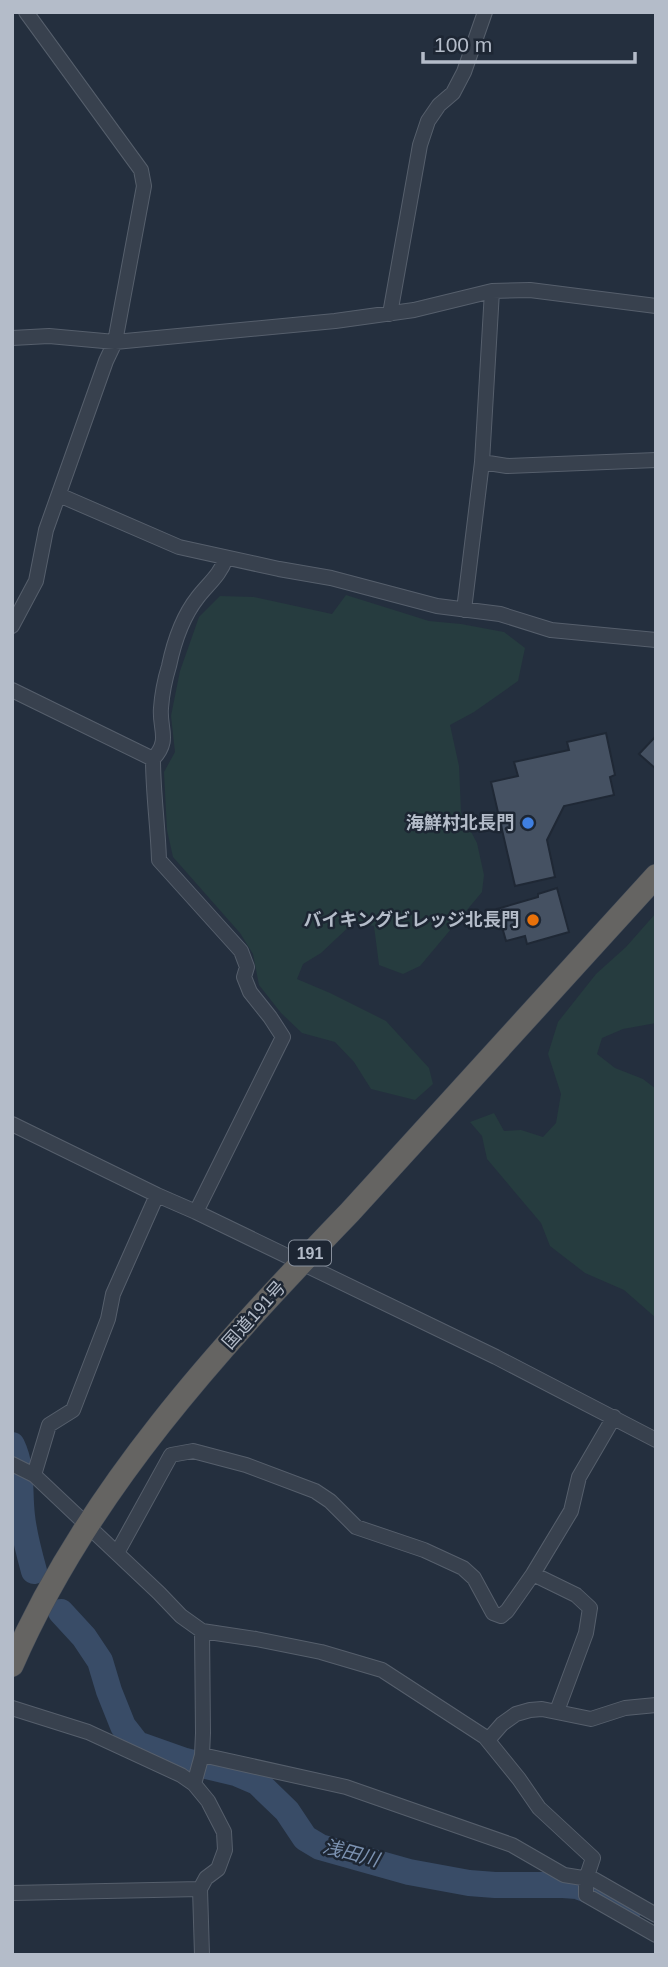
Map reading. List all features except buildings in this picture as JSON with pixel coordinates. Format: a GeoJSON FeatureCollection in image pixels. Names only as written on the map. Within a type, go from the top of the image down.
{"type":"FeatureCollection","features":[{"type":"Feature","properties":{"kind":"highway","name":"国道191号"},"geometry":{"type":"LineString","coordinates":[[12,1665],[32,1621],[87,1524],[168,1413],[301,1263],[656,876]]}},
{"type":"Feature","properties":{"kind":"street"},"geometry":{"type":"LineString","coordinates":[[12,626],[36,581],[46,530],[115,342],[144,186],[141,170],[26,12]]}},
{"type":"Feature","properties":{"kind":"street"},"geometry":{"type":"LineString","coordinates":[[390,314],[420,145],[428,121],[439,105],[453,93],[464,72],[485,12]]}},
{"type":"Feature","properties":{"kind":"street"},"geometry":{"type":"LineString","coordinates":[[12,338],[49,336],[115,342],[335,321],[414,310],[492,291],[530,290],[656,306]]}},
{"type":"Feature","properties":{"kind":"street"},"geometry":{"type":"LineString","coordinates":[[464,610],[482,462],[492,291]]}},
{"type":"Feature","properties":{"kind":"street"},"geometry":{"type":"LineString","coordinates":[[482,462],[507,466],[656,460]]}},
{"type":"Feature","properties":{"kind":"street"},"geometry":{"type":"LineString","coordinates":[[59,495],[179,547],[331,578],[437,606],[500,614],[551,630],[656,640]]}},
{"type":"Feature","properties":{"kind":"street"},"geometry":{"type":"LineString","coordinates":[[196,1212],[283,1037],[250,992],[244,977],[247,967],[241,951],[159,860],[153,759],[162,750],[160,710],[169,665],[181,626],[197,598],[222,571],[226,558]]}},
{"type":"Feature","properties":{"kind":"street"},"geometry":{"type":"LineString","coordinates":[[12,690],[153,759]]}},
{"type":"Feature","properties":{"kind":"street"},"geometry":{"type":"LineString","coordinates":[[12,1124],[496,1357],[656,1440]]}},
{"type":"Feature","properties":{"kind":"street"},"geometry":{"type":"LineString","coordinates":[[31,1474],[50,1425],[73,1410],[108,1319],[113,1294],[157,1195]]}},
{"type":"Feature","properties":{"kind":"street"},"geometry":{"type":"LineString","coordinates":[[117,1553],[171,1455],[193,1451],[246,1465],[316,1491],[356,1527],[424,1550],[463,1568],[474,1578],[493,1613],[501,1616],[533,1574],[571,1511],[579,1477],[614,1417]]}},
{"type":"Feature","properties":{"kind":"street"},"geometry":{"type":"LineString","coordinates":[[13,1464],[31,1474],[87,1524],[181,1616],[202,1631],[308,1649],[382,1670],[485,1737],[539,1808],[593,1858],[586,1886]]}},
{"type":"Feature","properties":{"kind":"street"},"geometry":{"type":"LineString","coordinates":[[533,1574],[576,1595],[590,1608],[586,1633],[557,1711]]}},
{"type":"Feature","properties":{"kind":"street"},"geometry":{"type":"LineString","coordinates":[[202,1631],[198,1768],[208,1801],[224,1832],[225,1850],[218,1869],[206,1878],[200,1889],[202,1955]]}},
{"type":"Feature","properties":{"kind":"street"},"geometry":{"type":"LineString","coordinates":[[488,1740],[502,1724],[516,1714],[542,1709],[591,1719],[625,1707],[656,1705]]}},
{"type":"Feature","properties":{"kind":"street"},"geometry":{"type":"LineString","coordinates":[[12,1708],[88,1732],[181,1775],[198,1768],[346,1787],[512,1845],[586,1886],[656,1935]]}},
{"type":"Feature","properties":{"kind":"street"},"geometry":{"type":"LineString","coordinates":[[586,1886],[595,1880],[656,1915]]}},
{"type":"Feature","properties":{"kind":"street"},"geometry":{"type":"LineString","coordinates":[[12,1893],[200,1889]]}},
{"type":"Feature","properties":{"kind":"green space"},"geometry":{"type":"Polygon","coordinates":[[[346,595],[429,621],[504,632],[525,648],[518,681],[474,712],[450,725],[459,766],[461,813],[477,843],[484,875],[482,892],[420,966],[403,974],[379,965],[374,926],[354,922],[321,953],[303,964],[297,979],[386,1021],[429,1068],[433,1084],[415,1100],[371,1089],[354,1062],[335,1042],[302,1033],[281,1013],[259,985],[253,954],[240,933],[173,857],[167,830],[164,772],[175,752],[171,716],[180,671],[199,617],[220,596],[254,597],[332,614],[346,595]]]}},
{"type":"Feature","properties":{"kind":"green space"},"geometry":{"type":"Polygon","coordinates":[[[656,913],[656,1023],[623,1029],[602,1038],[597,1054],[615,1068],[643,1079],[656,1089],[656,1318],[624,1290],[585,1273],[550,1246],[541,1223],[487,1159],[482,1136],[470,1122],[494,1113],[504,1131],[521,1130],[543,1137],[556,1123],[561,1094],[548,1054],[558,1022],[596,974],[626,947],[656,913]]]}},
{"type":"Feature","properties":{"kind":"waterway","name":"浅田川"},"geometry":{"type":"LineString","coordinates":[[12,1445],[19,1471],[24,1530],[34,1571]]}},
{"type":"Feature","properties":{"kind":"waterway","name":"浅田川"},"geometry":{"type":"LineString","coordinates":[[61,1612],[84,1637],[100,1661],[123,1726],[137,1744],[185,1761],[236,1773],[257,1782],[287,1811],[305,1838],[320,1847],[409,1872],[469,1883],[577,1886],[628,1911]]}},
{"type":"Feature","properties":{"kind":"place","name":"海鮮村北長門"},"geometry":{"type":"Point","coordinates":[528,823]}},
{"type":"Feature","properties":{"kind":"place","name":"バイキングビレッジ北長門"},"geometry":{"type":"Point","coordinates":[533,920]}}]}
